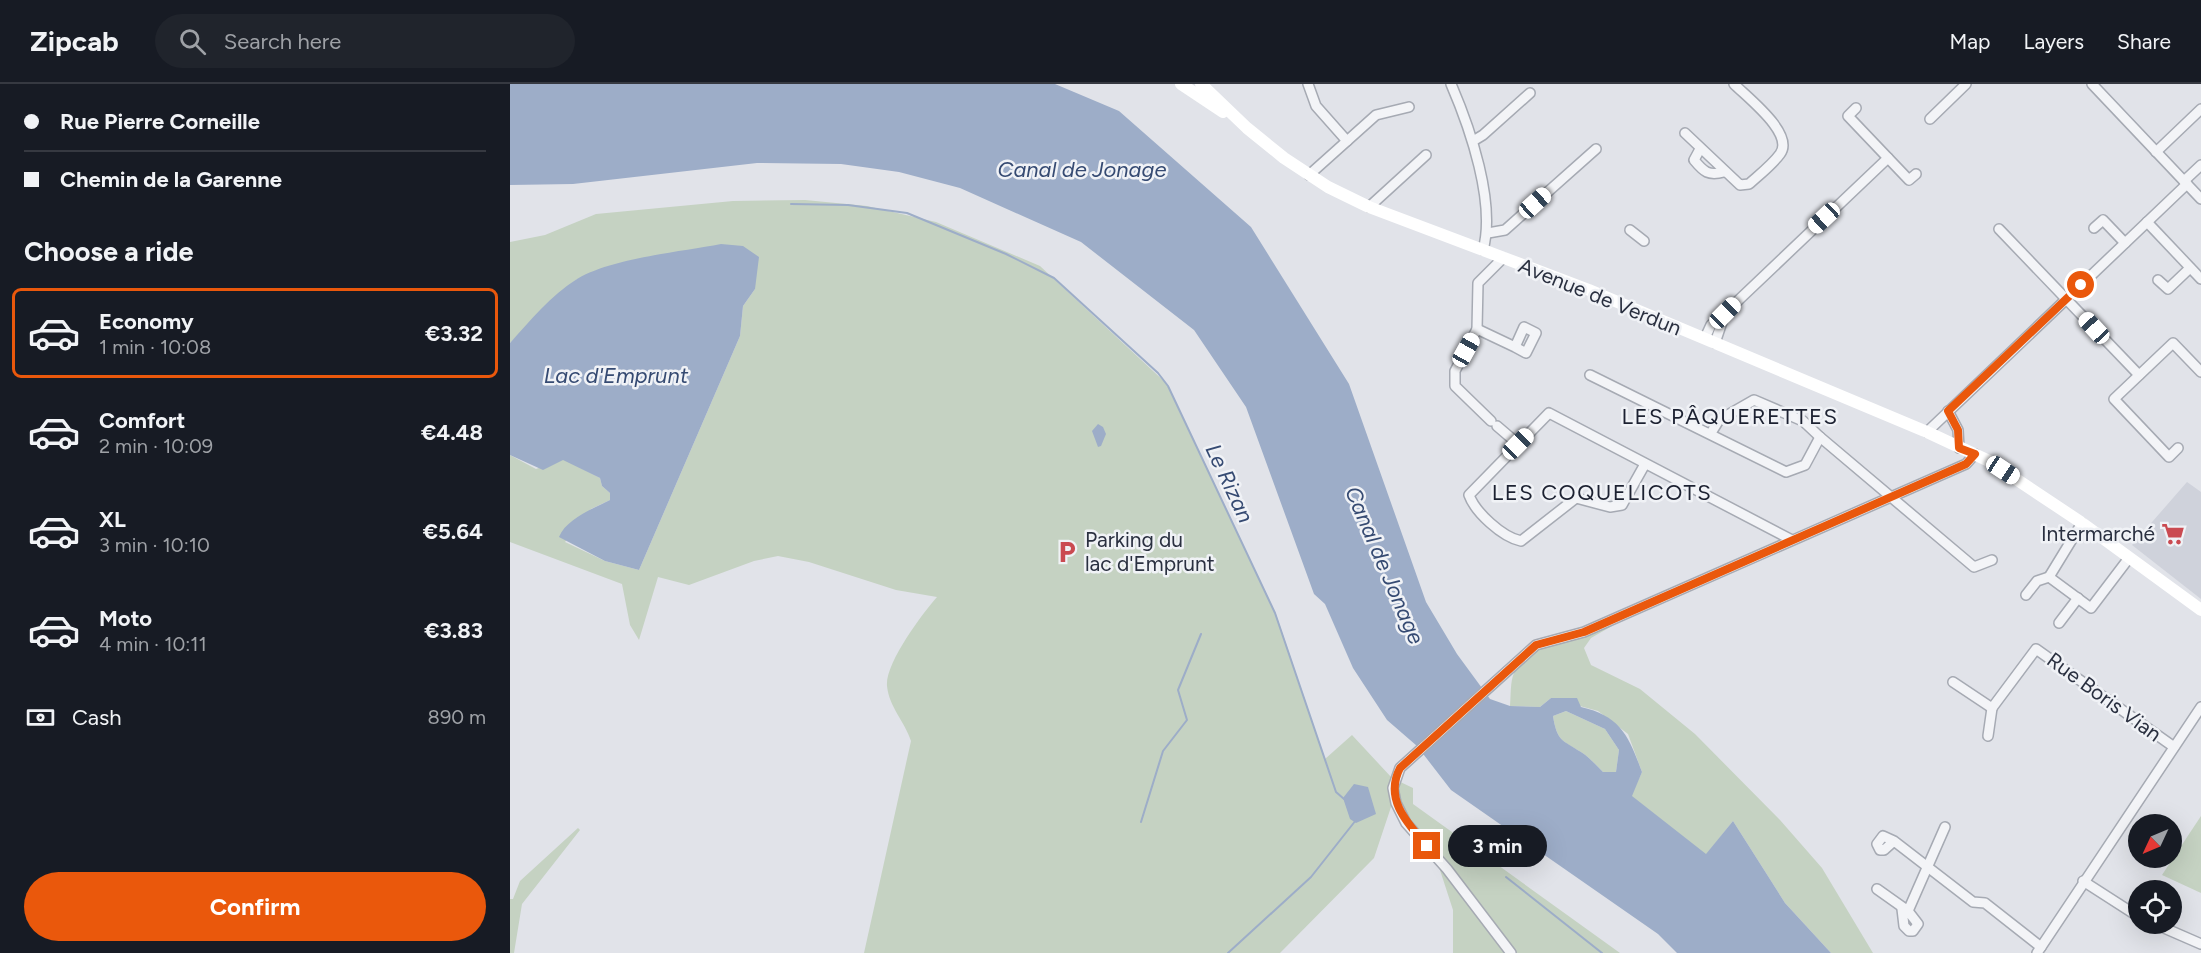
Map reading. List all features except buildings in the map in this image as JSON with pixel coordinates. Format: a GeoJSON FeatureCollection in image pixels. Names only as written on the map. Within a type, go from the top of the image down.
{"type":"FeatureCollection","features":[{"type":"Feature","properties":{"kind":"main road","name":"Avenue de Verdun"},"geometry":{"type":"LineString","coordinates":[[1181,84],[1247,128],[1309,175],[1369,207],[1589,290],[1927,432],[1989,461],[2082,523],[2201,610]]}},
{"type":"Feature","properties":{"kind":"main road","name":"Avenue de Verdun"},"geometry":{"type":"LineString","coordinates":[[1202,84],[1247,128]]}},
{"type":"Feature","properties":{"kind":"street"},"geometry":{"type":"LineString","coordinates":[[1308,84],[1316,106],[1347,141]]}},
{"type":"Feature","properties":{"kind":"street"},"geometry":{"type":"LineString","coordinates":[[1450,84],[1473,141],[1481,170],[1488,233],[1483,250]]}},
{"type":"Feature","properties":{"kind":"street"},"geometry":{"type":"LineString","coordinates":[[1685,133],[1740,185],[1749,184],[1782,153],[1784,142],[1780,130],[1734,84]]}},
{"type":"Feature","properties":{"kind":"street"},"geometry":{"type":"LineString","coordinates":[[1930,119],[1966,84]]}},
{"type":"Feature","properties":{"kind":"street"},"geometry":{"type":"LineString","coordinates":[[2092,84],[2201,199]]}},
{"type":"Feature","properties":{"kind":"street"},"geometry":{"type":"LineString","coordinates":[[1473,141],[1483,135],[1530,93]]}},
{"type":"Feature","properties":{"kind":"street"},"geometry":{"type":"LineString","coordinates":[[1309,175],[1376,115],[1409,107]]}},
{"type":"Feature","properties":{"kind":"street"},"geometry":{"type":"LineString","coordinates":[[1856,108],[1848,116],[1910,180],[1916,174]]}},
{"type":"Feature","properties":{"kind":"street"},"geometry":{"type":"LineString","coordinates":[[2156,152],[2201,109]]}},
{"type":"Feature","properties":{"kind":"street"},"geometry":{"type":"LineString","coordinates":[[1700,148],[1694,160],[1705,173],[1712,176],[1724,172]]}},
{"type":"Feature","properties":{"kind":"street"},"geometry":{"type":"LineString","coordinates":[[1488,233],[1505,230],[1596,149]]}},
{"type":"Feature","properties":{"kind":"street"},"geometry":{"type":"LineString","coordinates":[[1369,207],[1426,155]]}},
{"type":"Feature","properties":{"kind":"street"},"geometry":{"type":"LineString","coordinates":[[1710,341],[1712,325],[1888,158]]}},
{"type":"Feature","properties":{"kind":"street"},"geometry":{"type":"LineString","coordinates":[[1927,432],[2147,222],[2201,165]]}},
{"type":"Feature","properties":{"kind":"street"},"geometry":{"type":"LineString","coordinates":[[2094,228],[2103,220],[2125,243]]}},
{"type":"Feature","properties":{"kind":"street"},"geometry":{"type":"LineString","coordinates":[[2147,222],[2201,279]]}},
{"type":"Feature","properties":{"kind":"street"},"geometry":{"type":"LineString","coordinates":[[1999,229],[2139,375]]}},
{"type":"Feature","properties":{"kind":"street"},"geometry":{"type":"LineString","coordinates":[[1630,230],[1644,241]]}},
{"type":"Feature","properties":{"kind":"street"},"geometry":{"type":"LineString","coordinates":[[1503,258],[1478,283],[1477,329],[1455,371],[1455,386],[1518,444]]}},
{"type":"Feature","properties":{"kind":"street"},"geometry":{"type":"LineString","coordinates":[[2158,280],[2168,289],[2190,268]]}},
{"type":"Feature","properties":{"kind":"street"},"geometry":{"type":"LineString","coordinates":[[1477,329],[1515,346]]}},
{"type":"Feature","properties":{"kind":"street"},"geometry":{"type":"LineString","coordinates":[[2178,448],[2169,457],[2114,399],[2173,343],[2201,372]]}},
{"type":"Feature","properties":{"kind":"street"},"geometry":{"type":"LineString","coordinates":[[1590,375],[1786,472],[1805,465],[1820,437]]}},
{"type":"Feature","properties":{"kind":"street"},"geometry":{"type":"LineString","coordinates":[[1711,433],[1719,420],[1754,400],[1803,420],[1820,437],[1974,567],[1992,560]]}},
{"type":"Feature","properties":{"kind":"street"},"geometry":{"type":"LineString","coordinates":[[1948,411],[1958,430],[1959,448]]}},
{"type":"Feature","properties":{"kind":"street"},"geometry":{"type":"LineString","coordinates":[[1645,464],[1622,505],[1610,507],[1576,498],[1521,540],[1512,539],[1472,505],[1468,495],[1549,413],[1790,539]]}},
{"type":"Feature","properties":{"kind":"street"},"geometry":{"type":"LineString","coordinates":[[1511,953],[1447,869],[1406,823],[1396,803],[1393,788],[1396,776],[1405,764],[1536,645],[1584,632],[1790,539],[1966,464],[1975,454]]}},
{"type":"Feature","properties":{"kind":"street"},"geometry":{"type":"LineString","coordinates":[[2026,595],[2037,581],[2049,577],[2082,523]]}},
{"type":"Feature","properties":{"kind":"street"},"geometry":{"type":"LineString","coordinates":[[2049,577],[2091,608],[2129,558]]}},
{"type":"Feature","properties":{"kind":"street"},"geometry":{"type":"LineString","coordinates":[[2059,623],[2078,598]]}},
{"type":"Feature","properties":{"kind":"street","name":"Rue Boris Vian"},"geometry":{"type":"LineString","coordinates":[[1988,736],[1992,708],[2036,649],[2174,747]]}},
{"type":"Feature","properties":{"kind":"street"},"geometry":{"type":"LineString","coordinates":[[1953,682],[1992,708]]}},
{"type":"Feature","properties":{"kind":"street"},"geometry":{"type":"LineString","coordinates":[[1894,841],[1973,902],[1985,903],[2039,950],[2201,706]]}},
{"type":"Feature","properties":{"kind":"street"},"geometry":{"type":"LineString","coordinates":[[1877,889],[1905,910],[1945,826]]}},
{"type":"Feature","properties":{"kind":"street"},"geometry":{"type":"LineString","coordinates":[[2083,881],[2128,910]]}},
{"type":"Feature","properties":{"kind":"street"},"geometry":{"type":"LineString","coordinates":[[2178,934],[2201,944]]}},
{"type":"Feature","properties":{"kind":"shaded area","name":"Intermarché"},"geometry":{"type":"Polygon","coordinates":[[[2187,482],[2201,492],[2201,599],[2132,545],[2187,482]]]}},
{"type":"Feature","properties":{"kind":"green space"},"geometry":{"type":"Polygon","coordinates":[[[805,200],[867,206],[936,222],[1040,266],[1166,383],[1276,614],[1325,759],[1352,735],[1392,778],[1413,788],[1413,804],[1620,953],[1453,953],[1453,910],[1439,867],[1403,826],[1392,804],[1374,858],[1280,953],[864,953],[911,741],[888,694],[888,676],[906,639],[937,597],[896,590],[809,562],[778,556],[754,561],[689,585],[658,577],[639,640],[630,625],[622,584],[510,542],[510,455],[536,469],[563,459],[600,478],[602,486],[610,493],[610,500],[591,509],[565,542],[605,561],[639,570],[740,336],[743,306],[755,289],[577,279],[553,299],[510,343],[510,242],[545,235],[596,214],[733,201],[805,200]]]}},
{"type":"Feature","properties":{"kind":"green space"},"geometry":{"type":"Polygon","coordinates":[[[1612,621],[1612,626],[1591,638],[1584,648],[1591,665],[1640,689],[1695,734],[1780,820],[1822,868],[1873,953],[1831,953],[1785,903],[1733,821],[1706,855],[1631,796],[1642,772],[1628,734],[1598,711],[1551,698],[1540,707],[1510,706],[1514,673],[1532,653],[1557,640],[1612,621]]]}},
{"type":"Feature","properties":{"kind":"green space"},"geometry":{"type":"Polygon","coordinates":[[[1566,711],[1605,729],[1619,750],[1616,772],[1603,772],[1587,756],[1558,735],[1553,716],[1566,711]]]}},
{"type":"Feature","properties":{"kind":"green space"},"geometry":{"type":"Polygon","coordinates":[[[2201,816],[2201,893],[2182,884],[2182,880],[2173,880],[2162,875],[2167,868],[2182,868],[2182,845],[2201,816]]]}},
{"type":"Feature","properties":{"kind":"green space"},"geometry":{"type":"Polygon","coordinates":[[[578,828],[580,830],[522,904],[514,953],[510,953],[510,899],[513,899],[520,881],[578,828]]]}},
{"type":"Feature","properties":{"kind":"water","name":"Canal de Jonage"},"geometry":{"type":"Polygon","coordinates":[[[510,84],[1055,84],[1119,111],[1251,227],[1349,384],[1426,602],[1457,654],[1490,699],[1510,706],[1540,707],[1551,698],[1577,698],[1581,707],[1606,716],[1628,738],[1642,772],[1632,796],[1706,854],[1733,821],[1785,903],[1831,953],[1677,953],[1658,934],[1451,790],[1417,746],[1387,720],[1353,668],[1325,604],[1314,594],[1246,407],[1194,330],[1081,242],[960,188],[899,172],[841,164],[757,163],[573,184],[510,185],[510,84]],[[1566,711],[1553,716],[1561,739],[1587,756],[1603,772],[1616,772],[1619,750],[1605,729],[1566,711]]]}},
{"type":"Feature","properties":{"kind":"water","name":"Lac d'Emprunt"},"geometry":{"type":"Polygon","coordinates":[[[721,244],[743,246],[759,257],[755,289],[743,306],[740,336],[639,570],[605,561],[559,537],[574,519],[610,500],[610,493],[602,486],[600,478],[563,460],[543,470],[510,455],[510,343],[541,309],[577,279],[627,261],[721,244]]]}},
{"type":"Feature","properties":{"kind":"water"},"geometry":{"type":"Polygon","coordinates":[[[1098,424],[1103,427],[1106,434],[1101,446],[1098,447],[1092,431],[1098,424]]]}},
{"type":"Feature","properties":{"kind":"water"},"geometry":{"type":"Polygon","coordinates":[[[1354,784],[1368,787],[1376,814],[1356,823],[1350,819],[1343,798],[1354,784]]]}},
{"type":"Feature","properties":{"kind":"waterway","name":"Le Rizan"},"geometry":{"type":"LineString","coordinates":[[791,204],[848,205],[907,213],[1006,254],[1054,278],[1158,373],[1168,386],[1275,613],[1336,792],[1344,799]]}},
{"type":"Feature","properties":{"kind":"waterway"},"geometry":{"type":"LineString","coordinates":[[1141,822],[1163,751],[1187,720],[1178,690],[1201,634]]}},
{"type":"Feature","properties":{"kind":"waterway","name":"Le Rizan"},"geometry":{"type":"LineString","coordinates":[[1228,953],[1311,877],[1356,820]]}},
{"type":"Feature","properties":{"kind":"waterway"},"geometry":{"type":"LineString","coordinates":[[1506,877],[1602,953]]}},
{"type":"Feature","properties":{"kind":"place","name":"Intermarché"},"geometry":{"type":"Point","coordinates":[2173,534]}},
{"type":"Feature","properties":{"kind":"place","name":"Parking du lac d'Emprunt"},"geometry":{"type":"Point","coordinates":[1067,552]}},
{"type":"Feature","properties":{"kind":"district","name":"LES PÂQUERETTES"},"geometry":{"type":"Point","coordinates":[1730,416]}},
{"type":"Feature","properties":{"kind":"district","name":"LES COQUELICOTS"},"geometry":{"type":"Point","coordinates":[1602,492]}},
{"type":"Feature","properties":{"kind":"route"},"geometry":{"type":"LineString","coordinates":[[1427,846],[1406,823],[1396,803],[1393,788],[1400,768],[1536,645],[1584,632],[1790,539],[1966,464],[1975,454],[1959,448],[1958,430],[1948,411],[2081,285]]}}]}
